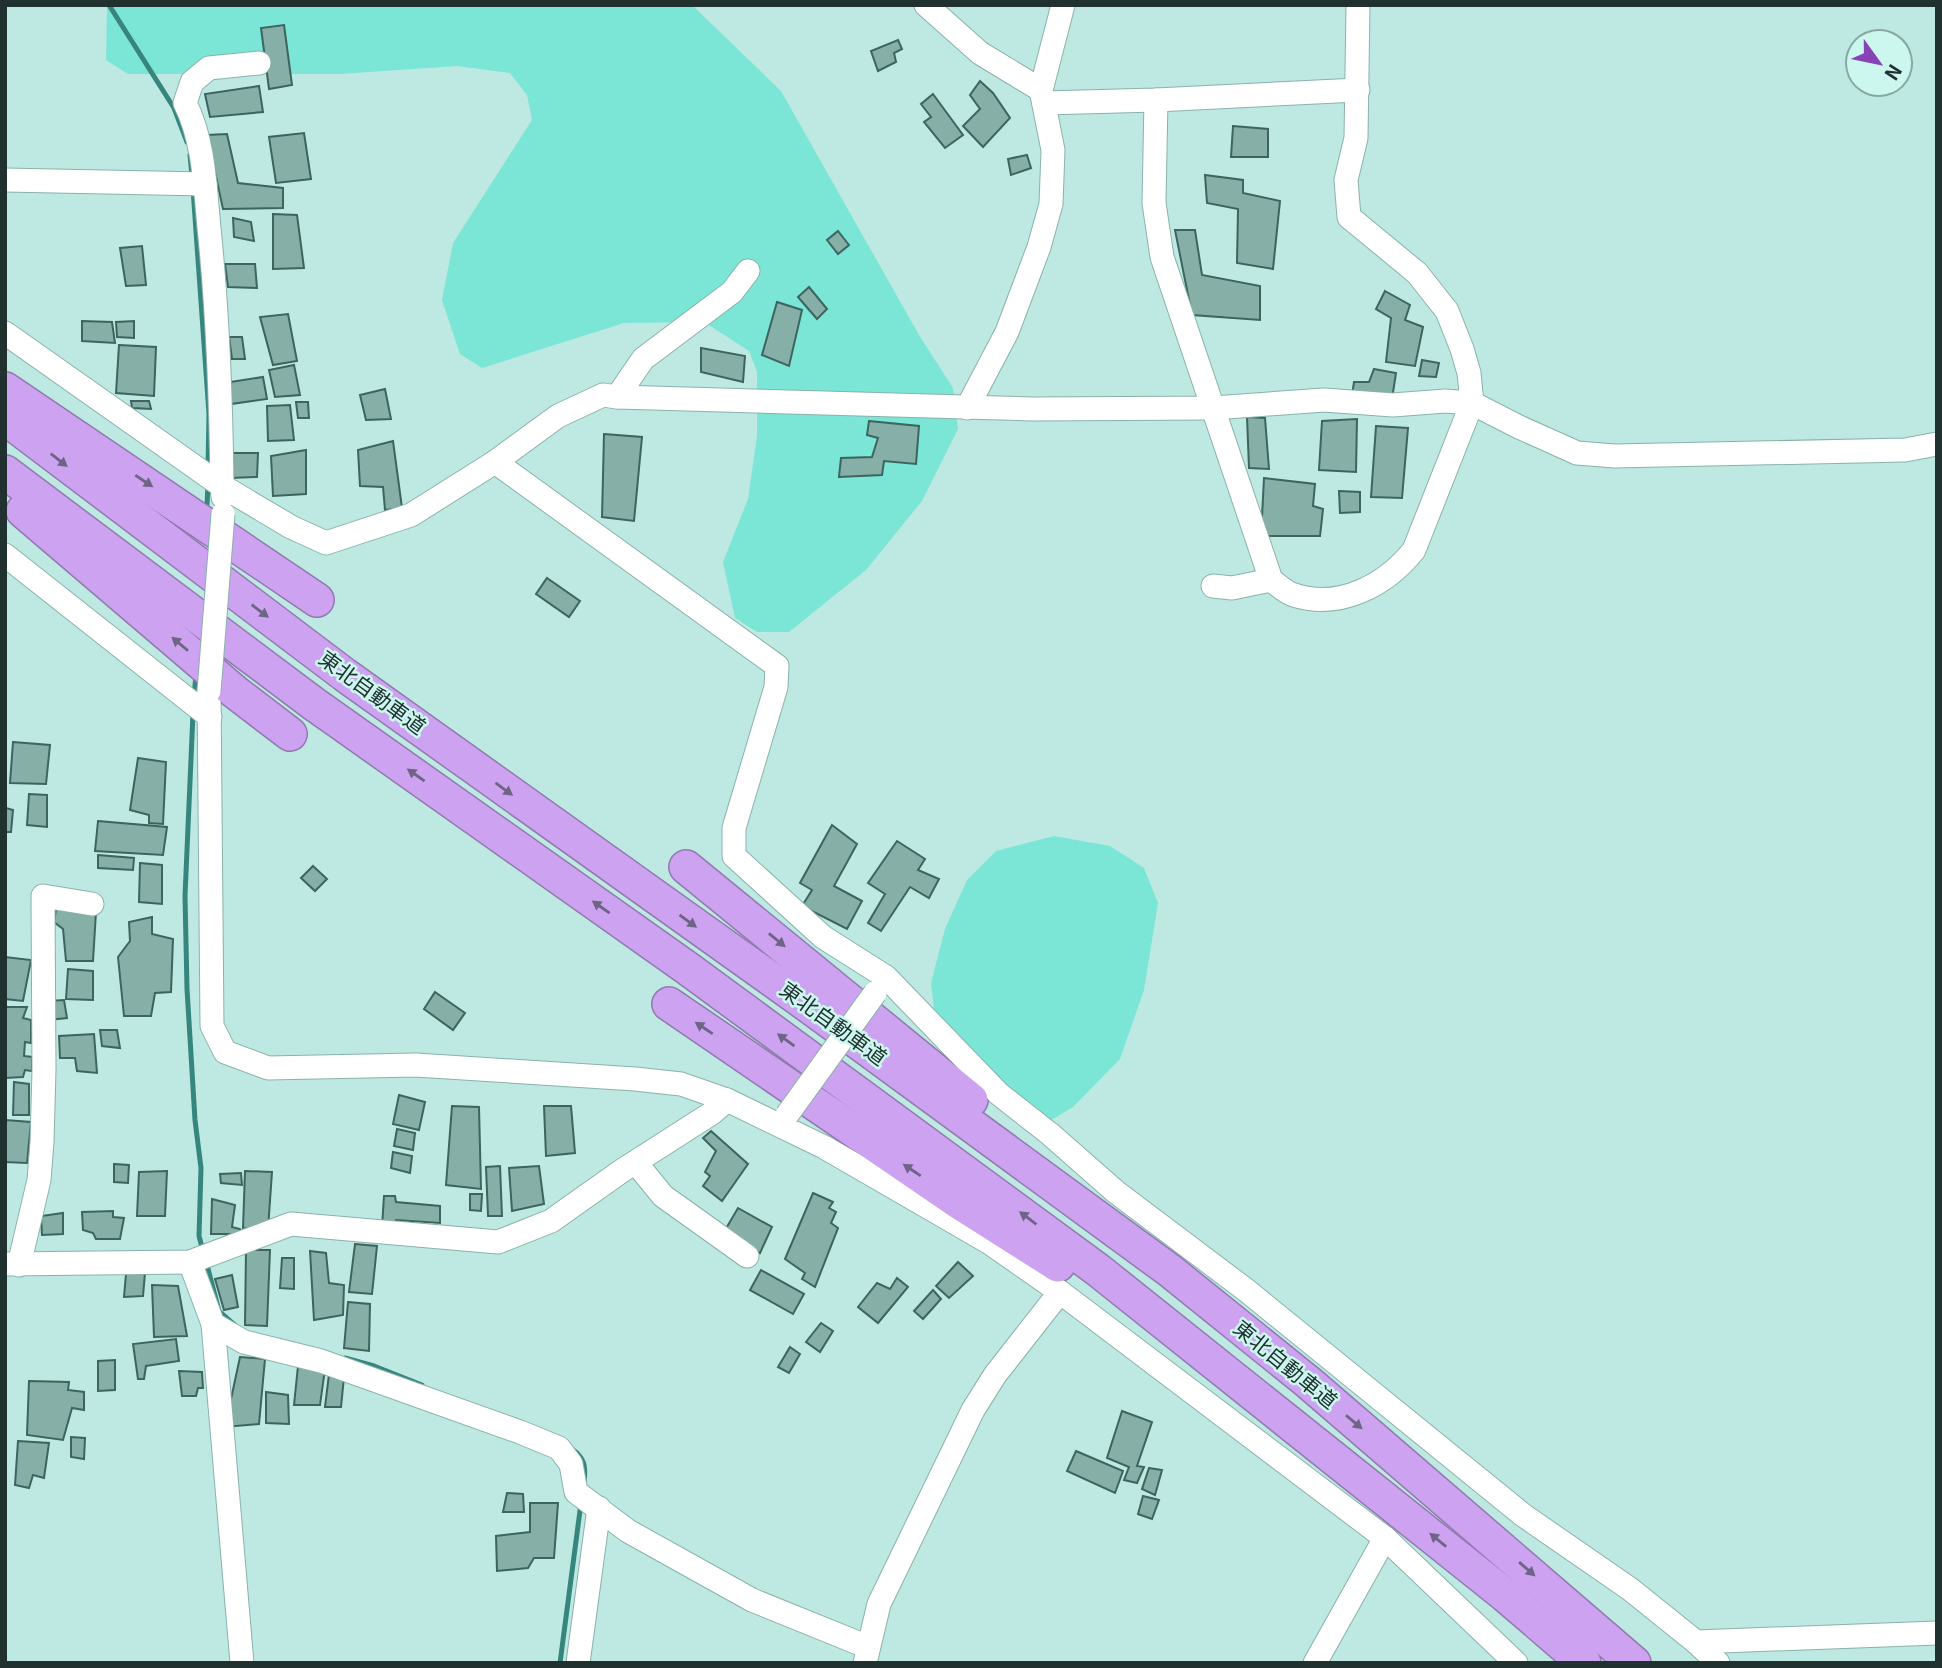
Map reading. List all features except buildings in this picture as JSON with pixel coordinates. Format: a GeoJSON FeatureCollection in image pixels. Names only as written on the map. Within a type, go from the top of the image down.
{"type":"FeatureCollection","features":[{"type":"Feature","properties":{"kind":"highway"},"geometry":{"type":"LineString","coordinates":[[5,389],[317,600]]}},
{"type":"Feature","properties":{"kind":"highway","name":"東北自動車道"},"geometry":{"type":"LineString","coordinates":[[5,418],[345,675],[799,999],[1169,1270],[1308,1382],[1634,1663]]}},
{"type":"Feature","properties":{"kind":"highway","name":"東北自動車道"},"geometry":{"type":"LineString","coordinates":[[5,472],[314,704],[687,968],[1098,1270],[1505,1594],[1584,1663]]}},
{"type":"Feature","properties":{"kind":"highway"},"geometry":{"type":"LineString","coordinates":[[5,496],[236,692],[290,734]]}},
{"type":"Feature","properties":{"kind":"highway"},"geometry":{"type":"LineString","coordinates":[[686,867],[823,976],[1048,1163],[1169,1270]]}},
{"type":"Feature","properties":{"kind":"highway"},"geometry":{"type":"LineString","coordinates":[[669,1004],[954,1199],[1237,1380]]}},
{"type":"Feature","properties":{"kind":"street"},"geometry":{"type":"LineString","coordinates":[[926,5],[980,53],[1043,97],[1156,100],[1358,89]]}},
{"type":"Feature","properties":{"kind":"street"},"geometry":{"type":"LineString","coordinates":[[967,408],[1007,332],[1039,247],[1051,204],[1054,150],[1043,97],[1063,5]]}},
{"type":"Feature","properties":{"kind":"street"},"geometry":{"type":"LineString","coordinates":[[1156,100],[1154,203],[1162,257],[1271,580],[1292,595],[1320,600],[1356,594],[1381,583],[1401,567],[1414,550],[1472,403],[1462,349],[1447,311],[1417,273],[1349,217],[1346,180],[1356,138],[1358,5]]}},
{"type":"Feature","properties":{"kind":"street"},"geometry":{"type":"LineString","coordinates":[[259,63],[209,68],[192,82],[185,103],[195,124],[214,278],[221,400],[219,484],[223,514],[209,691],[212,1026],[225,1052],[268,1068],[416,1065],[681,1084],[784,1121],[979,1237],[1060,1292],[1385,1538],[1516,1663]]}},
{"type":"Feature","properties":{"kind":"street"},"geometry":{"type":"LineString","coordinates":[[5,180],[202,184]]}},
{"type":"Feature","properties":{"kind":"street"},"geometry":{"type":"LineString","coordinates":[[617,397],[643,359],[732,292],[748,271]]}},
{"type":"Feature","properties":{"kind":"street"},"geometry":{"type":"LineString","coordinates":[[5,332],[219,484],[291,527],[326,543],[411,515],[495,462],[558,416],[603,395],[967,408],[1213,408],[1324,400],[1393,405],[1445,401],[1472,403],[1577,453],[1615,456],[1892,450],[1937,444]]}},
{"type":"Feature","properties":{"kind":"street"},"geometry":{"type":"LineString","coordinates":[[495,462],[777,666],[776,687],[734,828],[734,856],[999,1094],[1116,1192],[1246,1290],[1523,1515],[1630,1589],[1718,1663]]}},
{"type":"Feature","properties":{"kind":"street"},"geometry":{"type":"LineString","coordinates":[[5,555],[210,717]]}},
{"type":"Feature","properties":{"kind":"street"},"geometry":{"type":"LineString","coordinates":[[1213,586],[1232,588],[1271,580]]}},
{"type":"Feature","properties":{"kind":"street"},"geometry":{"type":"LineString","coordinates":[[92,904],[43,896],[44,1070],[39,1180],[12,1265],[192,1261],[290,1224],[498,1242],[551,1222],[727,1100]]}},
{"type":"Feature","properties":{"kind":"street"},"geometry":{"type":"LineString","coordinates":[[784,1121],[880,985]]}},
{"type":"Feature","properties":{"kind":"street"},"geometry":{"type":"LineString","coordinates":[[636,1163],[663,1196],[747,1256]]}},
{"type":"Feature","properties":{"kind":"street"},"geometry":{"type":"LineString","coordinates":[[192,1261],[213,1324],[242,1663]]}},
{"type":"Feature","properties":{"kind":"street"},"geometry":{"type":"LineString","coordinates":[[588,1501],[628,1531],[751,1600],[866,1655],[879,1604],[973,1410],[995,1375],[1060,1292]]}},
{"type":"Feature","properties":{"kind":"street"},"geometry":{"type":"LineString","coordinates":[[213,1324],[244,1342],[321,1361],[559,1448],[571,1464],[588,1501],[578,1663]]}},
{"type":"Feature","properties":{"kind":"street"},"geometry":{"type":"LineString","coordinates":[[1315,1663],[1385,1538]]}},
{"type":"Feature","properties":{"kind":"street"},"geometry":{"type":"LineString","coordinates":[[1696,1642],[1937,1633]]}},
{"type":"Feature","properties":{"kind":"green space"},"geometry":{"type":"Polygon","coordinates":[[[107,5],[692,5],[781,91],[919,335],[953,388],[958,429],[922,501],[866,570],[789,632],[757,632],[735,618],[723,562],[748,499],[757,436],[757,372],[749,351],[704,322],[624,323],[482,368],[460,354],[442,300],[453,243],[532,120],[527,95],[510,73],[457,66],[340,74],[128,74],[106,60],[107,5]]]}},
{"type":"Feature","properties":{"kind":"green space"},"geometry":{"type":"Polygon","coordinates":[[[1054,836],[1110,846],[1144,868],[1158,903],[1144,990],[1120,1059],[1073,1107],[1038,1128],[1014,1117],[969,1088],[938,1046],[931,983],[945,929],[967,880],[996,851],[1054,836]]]}},
{"type":"Feature","properties":{"kind":"waterway"},"geometry":{"type":"LineString","coordinates":[[109,5],[174,108],[187,142]]}},
{"type":"Feature","properties":{"kind":"waterway"},"geometry":{"type":"LineString","coordinates":[[190,155],[192,176]]}},
{"type":"Feature","properties":{"kind":"waterway"},"geometry":{"type":"LineString","coordinates":[[193,189],[209,414],[208,466]]}},
{"type":"Feature","properties":{"kind":"waterway"},"geometry":{"type":"LineString","coordinates":[[207,505],[208,483]]}},
{"type":"Feature","properties":{"kind":"waterway"},"geometry":{"type":"LineString","coordinates":[[194,696],[196,675]]}},
{"type":"Feature","properties":{"kind":"waterway"},"geometry":{"type":"LineString","coordinates":[[193,713],[185,896],[187,989],[195,1120],[201,1168],[199,1236],[203,1251]]}},
{"type":"Feature","properties":{"kind":"waterway"},"geometry":{"type":"LineString","coordinates":[[206,1261],[219,1311],[236,1326]]}},
{"type":"Feature","properties":{"kind":"waterway"},"geometry":{"type":"LineString","coordinates":[[345,1358],[422,1385]]}},
{"type":"Feature","properties":{"kind":"waterway"},"geometry":{"type":"LineString","coordinates":[[572,1449],[584,1463],[584,1482]]}},
{"type":"Feature","properties":{"kind":"waterway"},"geometry":{"type":"LineString","coordinates":[[560,1663],[581,1503]]}}]}
